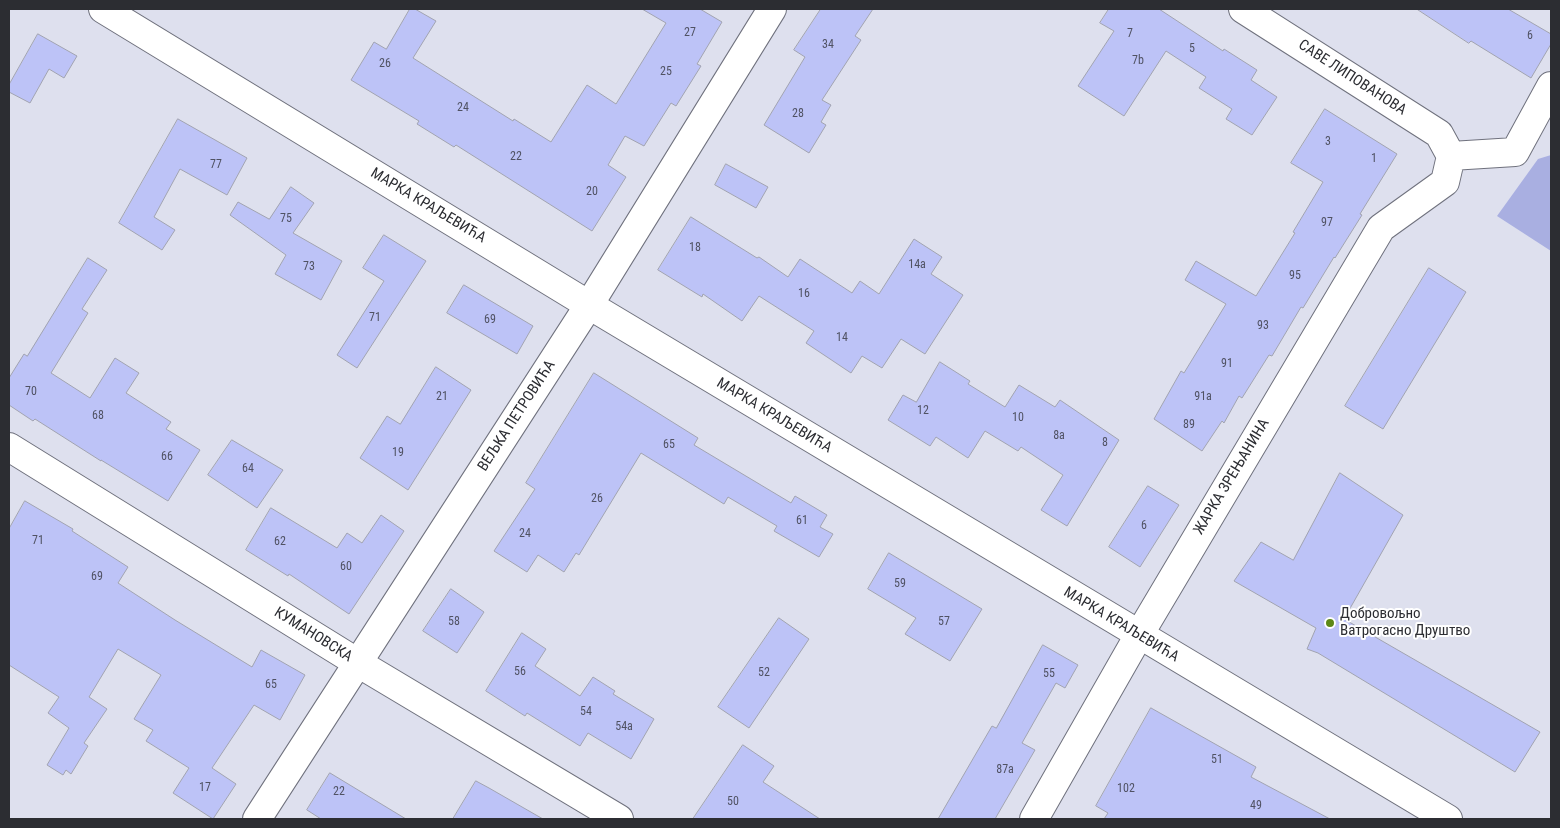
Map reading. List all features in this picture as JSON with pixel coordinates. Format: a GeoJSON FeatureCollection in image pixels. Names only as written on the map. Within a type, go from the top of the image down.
{"type":"FeatureCollection","features":[{"type":"Feature","properties":{"kind":"street","name":"МАРКА КРАЉЕВИЋА"},"geometry":{"type":"LineString","coordinates":[[103,9],[589,305],[1448,819]]}},
{"type":"Feature","properties":{"kind":"street","name":"ВЕЉКА ПЕТРОВИЋА"},"geometry":{"type":"LineString","coordinates":[[257,819],[589,305],[772,9]]}},
{"type":"Feature","properties":{"kind":"street","name":"САВЕ ЛИПОВАНОВА"},"geometry":{"type":"LineString","coordinates":[[1243,9],[1439,134],[1451,156]]}},
{"type":"Feature","properties":{"kind":"street"},"geometry":{"type":"LineString","coordinates":[[1451,156],[1515,152],[1551,86]]}},
{"type":"Feature","properties":{"kind":"street","name":"ЖАРКА ЗРЕЊАНИНА"},"geometry":{"type":"LineString","coordinates":[[1034,819],[1139,635],[1381,228],[1445,182],[1451,156]]}},
{"type":"Feature","properties":{"kind":"street","name":"КУМАНОВСКА"},"geometry":{"type":"LineString","coordinates":[[9,447],[358,663],[619,819]]}},
{"type":"Feature","properties":{"kind":"shaded area"},"geometry":{"type":"Polygon","coordinates":[[[1551,155],[1551,251],[1497,216],[1538,159],[1551,155]]]}},
{"type":"Feature","properties":{"kind":"building"},"geometry":{"type":"Polygon","coordinates":[[[410,9],[415,9],[436,21],[413,58],[513,121],[514,119],[551,142],[587,85],[616,104],[666,23],[642,9],[700,9],[722,22],[697,64],[701,66],[676,106],[671,103],[644,146],[625,136],[608,165],[626,177],[592,231],[456,145],[454,147],[417,124],[419,121],[351,80],[374,42],[386,49],[410,9]]]}},
{"type":"Feature","properties":{"kind":"building"},"geometry":{"type":"Polygon","coordinates":[[[821,9],[873,9],[855,36],[861,40],[822,100],[831,105],[821,122],[826,125],[809,153],[764,125],[805,57],[794,50],[821,9]]]}},
{"type":"Feature","properties":{"kind":"building"},"geometry":{"type":"Polygon","coordinates":[[[1109,9],[1159,9],[1223,51],[1224,49],[1257,70],[1251,80],[1277,97],[1252,135],[1226,119],[1232,109],[1199,88],[1206,77],[1166,51],[1124,116],[1078,86],[1114,31],[1100,23],[1109,9]]]}},
{"type":"Feature","properties":{"kind":"building"},"geometry":{"type":"Polygon","coordinates":[[[1417,9],[1508,9],[1551,34],[1551,44],[1531,78],[1471,41],[1469,43],[1417,9]]]}},
{"type":"Feature","properties":{"kind":"building"},"geometry":{"type":"Polygon","coordinates":[[[38,34],[77,56],[64,78],[49,69],[30,103],[9,92],[9,85],[38,34]]]}},
{"type":"Feature","properties":{"kind":"building"},"geometry":{"type":"Polygon","coordinates":[[[1325,109],[1397,154],[1360,214],[1362,215],[1303,308],[1301,307],[1272,356],[1269,355],[1242,398],[1239,396],[1224,423],[1222,421],[1202,451],[1154,419],[1181,371],[1184,373],[1226,304],[1185,280],[1196,261],[1256,296],[1295,233],[1293,232],[1323,182],[1291,163],[1325,109]]]}},
{"type":"Feature","properties":{"kind":"building"},"geometry":{"type":"Polygon","coordinates":[[[178,119],[247,158],[227,195],[180,169],[154,217],[175,230],[162,250],[119,223],[178,119]]]}},
{"type":"Feature","properties":{"kind":"building"},"geometry":{"type":"Polygon","coordinates":[[[726,164],[768,187],[756,208],[715,185],[726,164]]]}},
{"type":"Feature","properties":{"kind":"building"},"geometry":{"type":"Polygon","coordinates":[[[291,187],[314,203],[293,233],[342,261],[321,300],[275,274],[286,255],[230,215],[238,202],[269,219],[291,187]]]}},
{"type":"Feature","properties":{"kind":"building"},"geometry":{"type":"Polygon","coordinates":[[[691,217],[757,258],[759,257],[788,277],[800,259],[852,293],[860,281],[879,294],[914,239],[942,257],[931,274],[963,295],[925,354],[901,339],[882,368],[862,356],[851,373],[806,343],[814,331],[759,296],[742,321],[703,294],[702,297],[658,270],[691,217]]]}},
{"type":"Feature","properties":{"kind":"building"},"geometry":{"type":"Polygon","coordinates":[[[384,235],[426,261],[357,368],[337,355],[384,281],[363,268],[384,235]]]}},
{"type":"Feature","properties":{"kind":"building"},"geometry":{"type":"Polygon","coordinates":[[[88,258],[107,270],[82,309],[88,313],[51,373],[90,398],[115,358],[139,373],[126,393],[171,422],[166,429],[200,450],[168,501],[9,405],[9,378],[24,354],[27,356],[88,258]]]}},
{"type":"Feature","properties":{"kind":"building"},"geometry":{"type":"Polygon","coordinates":[[[1429,268],[1466,292],[1383,429],[1345,406],[1429,268]]]}},
{"type":"Feature","properties":{"kind":"building"},"geometry":{"type":"Polygon","coordinates":[[[464,285],[533,326],[517,354],[447,313],[464,285]]]}},
{"type":"Feature","properties":{"kind":"building"},"geometry":{"type":"Polygon","coordinates":[[[940,362],[970,381],[968,384],[1005,407],[1019,385],[1055,407],[1060,400],[1119,440],[1067,526],[1041,510],[1063,475],[1021,447],[1018,451],[985,431],[968,458],[936,437],[930,446],[888,420],[903,395],[916,402],[940,362]]]}},
{"type":"Feature","properties":{"kind":"building"},"geometry":{"type":"Polygon","coordinates":[[[436,367],[471,390],[408,490],[360,458],[387,416],[400,424],[436,367]]]}},
{"type":"Feature","properties":{"kind":"building"},"geometry":{"type":"Polygon","coordinates":[[[594,373],[698,438],[694,445],[791,503],[795,496],[827,515],[820,527],[833,534],[819,557],[774,531],[777,526],[728,497],[724,504],[641,453],[579,555],[576,553],[564,572],[538,555],[527,572],[494,551],[535,489],[526,483],[594,373]]]}},
{"type":"Feature","properties":{"kind":"building"},"geometry":{"type":"Polygon","coordinates":[[[232,440],[283,470],[257,508],[208,475],[232,440]]]}},
{"type":"Feature","properties":{"kind":"building","name":"Добровољно Ватрогасно Друштво"},"geometry":{"type":"Polygon","coordinates":[[[1340,473],[1403,515],[1344,619],[1540,732],[1515,772],[1318,653],[1307,649],[1316,628],[1234,581],[1261,542],[1293,560],[1340,473]]]}},
{"type":"Feature","properties":{"kind":"building"},"geometry":{"type":"Polygon","coordinates":[[[1148,486],[1179,505],[1140,567],[1109,547],[1148,486]]]}},
{"type":"Feature","properties":{"kind":"building"},"geometry":{"type":"Polygon","coordinates":[[[25,501],[73,529],[72,531],[128,567],[118,583],[175,620],[252,667],[261,650],[305,675],[280,720],[254,705],[212,768],[236,784],[213,819],[173,793],[189,768],[146,741],[153,730],[134,719],[161,675],[118,649],[89,697],[107,709],[84,743],[88,746],[71,774],[66,770],[63,775],[47,765],[69,728],[48,713],[59,697],[9,665],[9,529],[25,501]]]}},
{"type":"Feature","properties":{"kind":"building"},"geometry":{"type":"Polygon","coordinates":[[[271,508],[337,548],[347,533],[362,543],[381,515],[404,531],[349,614],[289,574],[288,576],[246,550],[271,508]]]}},
{"type":"Feature","properties":{"kind":"building"},"geometry":{"type":"Polygon","coordinates":[[[889,553],[982,609],[950,661],[905,634],[916,618],[868,589],[889,553]]]}},
{"type":"Feature","properties":{"kind":"building"},"geometry":{"type":"Polygon","coordinates":[[[451,589],[484,612],[457,653],[423,631],[451,589]]]}},
{"type":"Feature","properties":{"kind":"building"},"geometry":{"type":"Polygon","coordinates":[[[779,618],[809,639],[749,728],[718,707],[779,618]]]}},
{"type":"Feature","properties":{"kind":"building"},"geometry":{"type":"Polygon","coordinates":[[[522,633],[546,649],[535,666],[580,696],[593,677],[615,691],[613,694],[654,719],[631,759],[588,733],[580,746],[527,713],[525,716],[486,691],[522,633]]]}},
{"type":"Feature","properties":{"kind":"building"},"geometry":{"type":"Polygon","coordinates":[[[1043,645],[1078,665],[1065,688],[1056,683],[1022,743],[1035,750],[995,819],[938,819],[992,726],[996,728],[1043,645]]]}},
{"type":"Feature","properties":{"kind":"building"},"geometry":{"type":"Polygon","coordinates":[[[1151,708],[1256,767],[1251,777],[1330,819],[1104,819],[1108,813],[1096,806],[1151,708]]]}},
{"type":"Feature","properties":{"kind":"building"},"geometry":{"type":"Polygon","coordinates":[[[743,745],[774,766],[763,782],[820,819],[693,819],[743,745]]]}},
{"type":"Feature","properties":{"kind":"building"},"geometry":{"type":"Polygon","coordinates":[[[330,773],[406,819],[321,819],[307,810],[330,773]]]}},
{"type":"Feature","properties":{"kind":"building"},"geometry":{"type":"Polygon","coordinates":[[[476,781],[489,788],[543,819],[453,819],[476,781]]]}},
{"type":"Feature","properties":{"kind":"place","name":"Добровољно Ватрогасно Друштво"},"geometry":{"type":"Point","coordinates":[1330,623]}}]}
